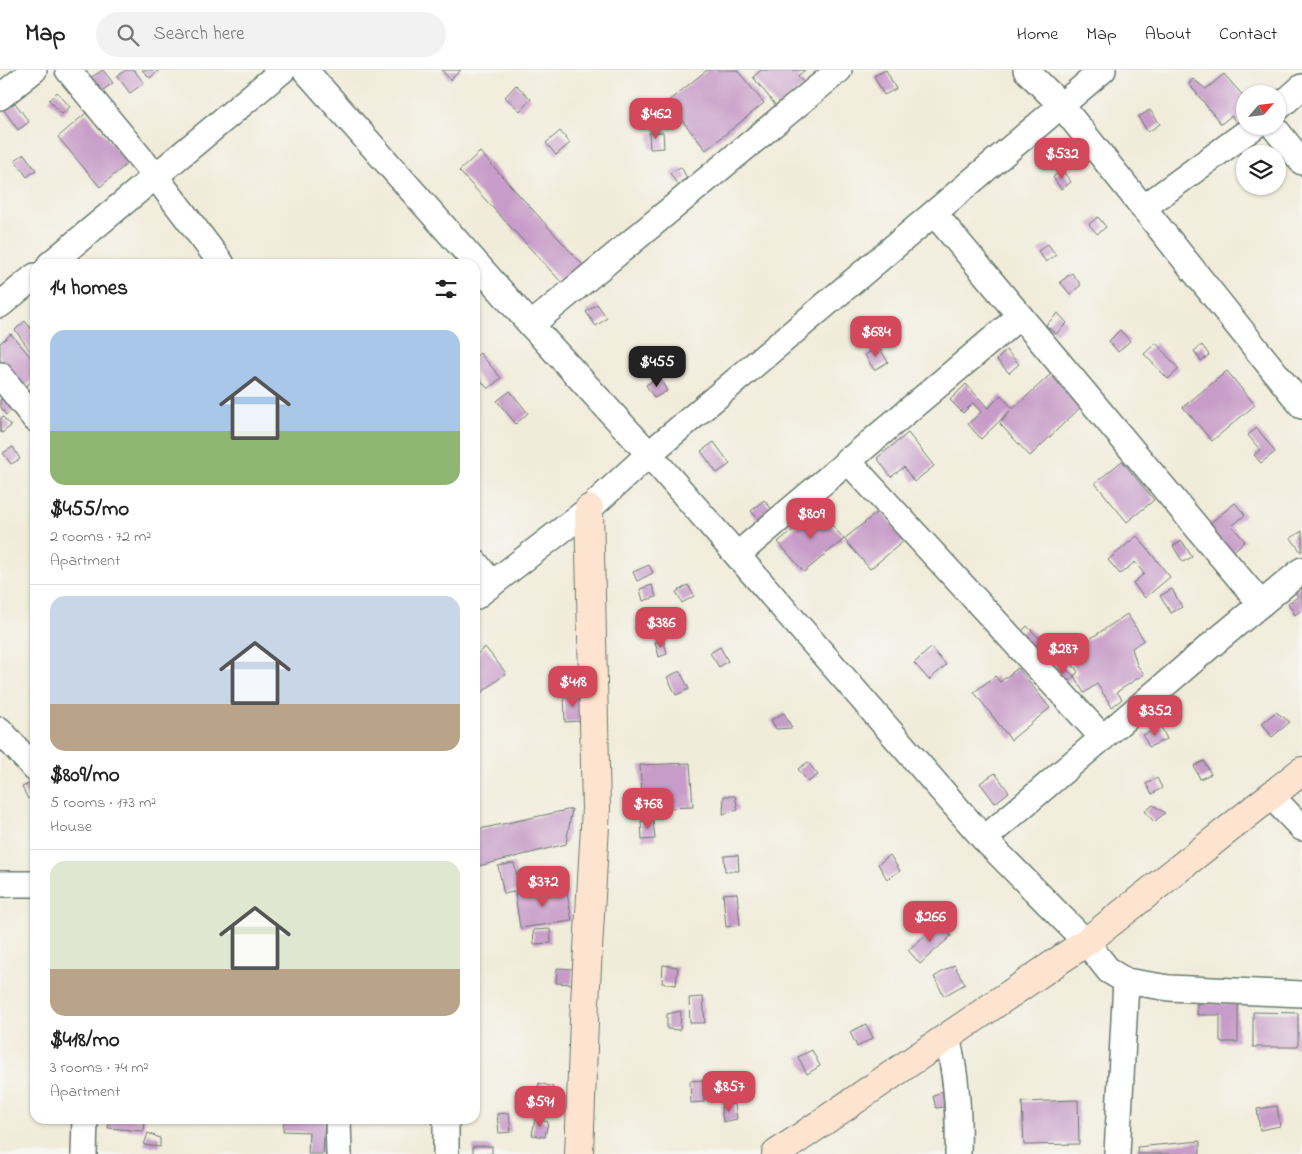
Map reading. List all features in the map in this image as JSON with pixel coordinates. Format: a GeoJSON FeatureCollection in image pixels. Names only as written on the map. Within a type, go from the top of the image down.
{"type":"FeatureCollection","features":[{"type":"Feature","properties":{"kind":"street"},"geometry":{"type":"LineString","coordinates":[[0,97],[34,70]]}},
{"type":"Feature","properties":{"kind":"street"},"geometry":{"type":"LineString","coordinates":[[68,70],[156,177],[218,259]]}},
{"type":"Feature","properties":{"kind":"street"},"geometry":{"type":"LineString","coordinates":[[56,259],[283,70]]}},
{"type":"Feature","properties":{"kind":"street"},"geometry":{"type":"LineString","coordinates":[[305,70],[473,259]]}},
{"type":"Feature","properties":{"kind":"street"},"geometry":{"type":"LineString","coordinates":[[531,325],[839,70]]}},
{"type":"Feature","properties":{"kind":"street"},"geometry":{"type":"LineString","coordinates":[[1026,70],[1061,105],[1302,406]]}},
{"type":"Feature","properties":{"kind":"street"},"geometry":{"type":"LineString","coordinates":[[480,578],[484,590],[589,509],[649,454],[1103,70]]}},
{"type":"Feature","properties":{"kind":"street"},"geometry":{"type":"LineString","coordinates":[[1286,101],[1302,87]]}},
{"type":"Feature","properties":{"kind":"street"},"geometry":{"type":"LineString","coordinates":[[1143,208],[1243,135]]}},
{"type":"Feature","properties":{"kind":"street"},"geometry":{"type":"LineString","coordinates":[[1280,135],[1302,162]]}},
{"type":"Feature","properties":{"kind":"street"},"geometry":{"type":"LineString","coordinates":[[934,213],[1261,604]]}},
{"type":"Feature","properties":{"kind":"street"},"geometry":{"type":"LineString","coordinates":[[480,267],[649,454],[984,839],[1086,942],[1109,971],[1126,981],[1169,988],[1302,994]]}},
{"type":"Feature","properties":{"kind":"street"},"geometry":{"type":"LineString","coordinates":[[0,305],[30,280]]}},
{"type":"Feature","properties":{"kind":"street"},"geometry":{"type":"LineString","coordinates":[[737,555],[847,460],[1020,316]]}},
{"type":"Feature","properties":{"kind":"street"},"geometry":{"type":"LineString","coordinates":[[0,376],[30,413]]}},
{"type":"Feature","properties":{"kind":"street"},"geometry":{"type":"LineString","coordinates":[[847,460],[1103,738]]}},
{"type":"Feature","properties":{"kind":"street"},"geometry":{"type":"LineString","coordinates":[[579,1154],[584,1020],[596,808],[589,509]]}},
{"type":"Feature","properties":{"kind":"street"},"geometry":{"type":"LineString","coordinates":[[984,839],[1302,570]]}},
{"type":"Feature","properties":{"kind":"street"},"geometry":{"type":"LineString","coordinates":[[0,730],[30,763]]}},
{"type":"Feature","properties":{"kind":"street"},"geometry":{"type":"LineString","coordinates":[[776,1154],[1086,942],[1302,771]]}},
{"type":"Feature","properties":{"kind":"street"},"geometry":{"type":"LineString","coordinates":[[1271,796],[1302,828]]}},
{"type":"Feature","properties":{"kind":"street"},"geometry":{"type":"LineString","coordinates":[[0,884],[30,884]]}},
{"type":"Feature","properties":{"kind":"street"},"geometry":{"type":"LineString","coordinates":[[1117,1154],[1126,981]]}},
{"type":"Feature","properties":{"kind":"street"},"geometry":{"type":"LineString","coordinates":[[947,1037],[954,1067],[959,1118],[958,1154]]}},
{"type":"Feature","properties":{"kind":"street"},"geometry":{"type":"LineString","coordinates":[[84,1154],[85,1124]]}},
{"type":"Feature","properties":{"kind":"street"},"geometry":{"type":"LineString","coordinates":[[338,1124],[339,1154]]}},
{"type":"Feature","properties":{"kind":"street"},"geometry":{"type":"LineString","coordinates":[[446,1124],[446,1154]]}},
{"type":"Feature","properties":{"kind":"building"},"geometry":{"type":"Polygon","coordinates":[[[103,70],[113,83],[100,92],[90,78],[103,70]]]}},
{"type":"Feature","properties":{"kind":"building"},"geometry":{"type":"Polygon","coordinates":[[[126,70],[134,70],[144,83],[130,93],[117,76],[126,70]]]}},
{"type":"Feature","properties":{"kind":"building"},"geometry":{"type":"Polygon","coordinates":[[[142,70],[159,70],[150,78],[142,70]]]}},
{"type":"Feature","properties":{"kind":"building"},"geometry":{"type":"Polygon","coordinates":[[[442,70],[461,70],[450,80],[442,70]]]}},
{"type":"Feature","properties":{"kind":"building"},"geometry":{"type":"Polygon","coordinates":[[[707,70],[737,70],[764,103],[706,150],[667,102],[707,70]]]}},
{"type":"Feature","properties":{"kind":"building"},"geometry":{"type":"Polygon","coordinates":[[[761,70],[805,70],[798,76],[805,85],[777,107],[753,77],[761,70]]]}},
{"type":"Feature","properties":{"kind":"building"},"geometry":{"type":"Polygon","coordinates":[[[886,70],[896,89],[884,95],[874,76],[886,70]]]}},
{"type":"Feature","properties":{"kind":"building"},"geometry":{"type":"Polygon","coordinates":[[[1224,74],[1236,88],[1236,122],[1231,116],[1221,124],[1189,84],[1193,79],[1206,89],[1224,74]]]}},
{"type":"Feature","properties":{"kind":"building"},"geometry":{"type":"Polygon","coordinates":[[[516,85],[531,99],[520,111],[505,97],[516,85]]]}},
{"type":"Feature","properties":{"kind":"building"},"geometry":{"type":"Polygon","coordinates":[[[57,92],[70,107],[62,114],[49,100],[57,92]]]}},
{"type":"Feature","properties":{"kind":"building"},"geometry":{"type":"Polygon","coordinates":[[[15,103],[29,122],[18,130],[4,110],[15,103]]]}},
{"type":"Feature","properties":{"kind":"building"},"geometry":{"type":"Polygon","coordinates":[[[1150,110],[1160,124],[1148,132],[1138,117],[1150,110]]]}},
{"type":"Feature","properties":{"kind":"building"},"geometry":{"type":"Polygon","coordinates":[[[86,113],[128,163],[100,187],[58,137],[86,113]]]}},
{"type":"Feature","properties":{"kind":"building"},"geometry":{"type":"Polygon","coordinates":[[[560,131],[570,143],[556,155],[546,143],[560,131]]]}},
{"type":"Feature","properties":{"kind":"building"},"geometry":{"type":"Polygon","coordinates":[[[663,132],[664,148],[650,149],[649,133],[663,132]]]}},
{"type":"Feature","properties":{"kind":"building"},"geometry":{"type":"Polygon","coordinates":[[[480,152],[583,265],[563,284],[459,171],[480,152]]]}},
{"type":"Feature","properties":{"kind":"building"},"geometry":{"type":"Polygon","coordinates":[[[24,154],[36,170],[27,177],[15,160],[24,154]]]}},
{"type":"Feature","properties":{"kind":"building"},"geometry":{"type":"Polygon","coordinates":[[[681,167],[687,178],[677,184],[670,173],[681,167]]]}},
{"type":"Feature","properties":{"kind":"building"},"geometry":{"type":"Polygon","coordinates":[[[1062,170],[1071,182],[1061,189],[1053,177],[1062,170]]]}},
{"type":"Feature","properties":{"kind":"building"},"geometry":{"type":"Polygon","coordinates":[[[1098,217],[1106,227],[1097,234],[1089,224],[1098,217]]]}},
{"type":"Feature","properties":{"kind":"building"},"geometry":{"type":"Polygon","coordinates":[[[1048,244],[1056,255],[1046,262],[1038,251],[1048,244]]]}},
{"type":"Feature","properties":{"kind":"building"},"geometry":{"type":"Polygon","coordinates":[[[1072,273],[1081,285],[1070,294],[1060,282],[1072,273]]]}},
{"type":"Feature","properties":{"kind":"building"},"geometry":{"type":"Polygon","coordinates":[[[597,304],[607,318],[596,326],[586,312],[597,304]]]}},
{"type":"Feature","properties":{"kind":"building"},"geometry":{"type":"Polygon","coordinates":[[[1058,313],[1067,323],[1056,334],[1046,325],[1058,313]]]}},
{"type":"Feature","properties":{"kind":"building"},"geometry":{"type":"Polygon","coordinates":[[[25,321],[30,328],[30,350],[15,330],[25,321]]]}},
{"type":"Feature","properties":{"kind":"building"},"geometry":{"type":"Polygon","coordinates":[[[1120,330],[1130,341],[1118,352],[1109,341],[1120,330]]]}},
{"type":"Feature","properties":{"kind":"building"},"geometry":{"type":"Polygon","coordinates":[[[11,334],[30,356],[30,383],[24,388],[0,360],[0,343],[11,334]]]}},
{"type":"Feature","properties":{"kind":"building"},"geometry":{"type":"Polygon","coordinates":[[[1156,343],[1179,369],[1168,379],[1144,354],[1156,343]]]}},
{"type":"Feature","properties":{"kind":"building"},"geometry":{"type":"Polygon","coordinates":[[[1202,345],[1209,355],[1201,361],[1194,351],[1202,345]]]}},
{"type":"Feature","properties":{"kind":"building"},"geometry":{"type":"Polygon","coordinates":[[[879,347],[888,362],[874,370],[865,355],[879,347]]]}},
{"type":"Feature","properties":{"kind":"building"},"geometry":{"type":"Polygon","coordinates":[[[1006,350],[1019,364],[1009,373],[997,360],[1006,350]]]}},
{"type":"Feature","properties":{"kind":"building"},"geometry":{"type":"Polygon","coordinates":[[[480,353],[501,378],[488,389],[480,379],[480,353]]]}},
{"type":"Feature","properties":{"kind":"building"},"geometry":{"type":"Polygon","coordinates":[[[1054,371],[1085,403],[1030,456],[1000,424],[1010,411],[981,439],[968,424],[981,412],[973,403],[963,413],[950,400],[966,384],[988,408],[1001,395],[1013,409],[1054,371]]]}},
{"type":"Feature","properties":{"kind":"building"},"geometry":{"type":"Polygon","coordinates":[[[1227,371],[1255,405],[1212,441],[1183,407],[1227,371]]]}},
{"type":"Feature","properties":{"kind":"building"},"geometry":{"type":"Polygon","coordinates":[[[659,377],[667,391],[654,398],[646,385],[659,377]]]}},
{"type":"Feature","properties":{"kind":"building"},"geometry":{"type":"Polygon","coordinates":[[[510,391],[528,413],[516,424],[497,401],[510,391]]]}},
{"type":"Feature","properties":{"kind":"building"},"geometry":{"type":"Polygon","coordinates":[[[7,395],[16,407],[6,415],[0,406],[0,400],[7,395]]]}},
{"type":"Feature","properties":{"kind":"building"},"geometry":{"type":"Polygon","coordinates":[[[3,417],[11,426],[2,433],[0,431],[0,419],[3,417]]]}},
{"type":"Feature","properties":{"kind":"building"},"geometry":{"type":"Polygon","coordinates":[[[1257,428],[1275,452],[1261,463],[1254,455],[1260,450],[1248,435],[1257,428]]]}},
{"type":"Feature","properties":{"kind":"building"},"geometry":{"type":"Polygon","coordinates":[[[908,433],[934,466],[914,482],[904,467],[891,477],[877,458],[908,433]]]}},
{"type":"Feature","properties":{"kind":"building"},"geometry":{"type":"Polygon","coordinates":[[[714,442],[730,464],[717,473],[701,451],[714,442]]]}},
{"type":"Feature","properties":{"kind":"building"},"geometry":{"type":"Polygon","coordinates":[[[13,447],[20,459],[11,464],[3,453],[13,447]]]}},
{"type":"Feature","properties":{"kind":"building"},"geometry":{"type":"Polygon","coordinates":[[[1122,461],[1154,500],[1127,522],[1095,483],[1122,461]]]}},
{"type":"Feature","properties":{"kind":"building"},"geometry":{"type":"Polygon","coordinates":[[[764,500],[775,513],[762,524],[751,511],[764,500]]]}},
{"type":"Feature","properties":{"kind":"building"},"geometry":{"type":"Polygon","coordinates":[[[1235,503],[1245,515],[1232,526],[1245,541],[1229,555],[1205,527],[1235,503]]]}},
{"type":"Feature","properties":{"kind":"building"},"geometry":{"type":"Polygon","coordinates":[[[818,509],[844,539],[804,572],[778,542],[818,509]]]}},
{"type":"Feature","properties":{"kind":"building"},"geometry":{"type":"Polygon","coordinates":[[[880,510],[905,540],[870,569],[844,539],[880,510]]]}},
{"type":"Feature","properties":{"kind":"building"},"geometry":{"type":"Polygon","coordinates":[[[1302,531],[1302,551],[1301,552],[1291,538],[1302,531]]]}},
{"type":"Feature","properties":{"kind":"building"},"geometry":{"type":"Polygon","coordinates":[[[1137,536],[1170,577],[1145,598],[1133,583],[1144,574],[1135,562],[1120,574],[1108,560],[1137,536]]]}},
{"type":"Feature","properties":{"kind":"building"},"geometry":{"type":"Polygon","coordinates":[[[1182,541],[1192,557],[1183,562],[1173,546],[1182,541]]]}},
{"type":"Feature","properties":{"kind":"building"},"geometry":{"type":"Polygon","coordinates":[[[649,565],[653,573],[637,581],[633,572],[649,565]]]}},
{"type":"Feature","properties":{"kind":"building"},"geometry":{"type":"Polygon","coordinates":[[[652,585],[656,597],[643,601],[640,589],[652,585]]]}},
{"type":"Feature","properties":{"kind":"building"},"geometry":{"type":"Polygon","coordinates":[[[688,585],[694,596],[682,603],[676,592],[688,585]]]}},
{"type":"Feature","properties":{"kind":"building"},"geometry":{"type":"Polygon","coordinates":[[[1302,585],[1302,610],[1295,615],[1288,603],[1298,597],[1294,590],[1302,585]]]}},
{"type":"Feature","properties":{"kind":"building"},"geometry":{"type":"Polygon","coordinates":[[[1172,589],[1182,607],[1171,613],[1160,596],[1172,589]]]}},
{"type":"Feature","properties":{"kind":"building"},"geometry":{"type":"Polygon","coordinates":[[[1127,614],[1144,640],[1132,648],[1137,665],[1144,674],[1117,692],[1122,699],[1112,707],[1097,684],[1084,693],[1074,676],[1078,672],[1071,662],[1077,657],[1072,651],[1127,614]]]}},
{"type":"Feature","properties":{"kind":"building"},"geometry":{"type":"Polygon","coordinates":[[[1027,626],[1042,641],[1033,650],[1018,635],[1027,626]]]}},
{"type":"Feature","properties":{"kind":"building"},"geometry":{"type":"Polygon","coordinates":[[[655,642],[664,642],[667,654],[659,657],[655,642]]]}},
{"type":"Feature","properties":{"kind":"building"},"geometry":{"type":"Polygon","coordinates":[[[485,647],[506,673],[480,694],[480,652],[485,647]]]}},
{"type":"Feature","properties":{"kind":"building"},"geometry":{"type":"Polygon","coordinates":[[[720,647],[728,661],[719,667],[710,653],[720,647]]]}},
{"type":"Feature","properties":{"kind":"building"},"geometry":{"type":"Polygon","coordinates":[[[931,648],[946,665],[929,680],[914,663],[931,648]]]}},
{"type":"Feature","properties":{"kind":"building"},"geometry":{"type":"Polygon","coordinates":[[[1062,665],[1074,676],[1065,685],[1053,675],[1062,665]]]}},
{"type":"Feature","properties":{"kind":"building"},"geometry":{"type":"Polygon","coordinates":[[[1018,668],[1050,708],[1011,740],[974,692],[995,676],[1000,682],[1018,668]]]}},
{"type":"Feature","properties":{"kind":"building"},"geometry":{"type":"Polygon","coordinates":[[[680,671],[689,689],[676,695],[667,677],[680,671]]]}},
{"type":"Feature","properties":{"kind":"building"},"geometry":{"type":"Polygon","coordinates":[[[580,694],[581,721],[565,722],[564,695],[580,694]]]}},
{"type":"Feature","properties":{"kind":"building"},"geometry":{"type":"Polygon","coordinates":[[[1276,712],[1290,722],[1272,737],[1262,723],[1276,712]]]}},
{"type":"Feature","properties":{"kind":"building"},"geometry":{"type":"Polygon","coordinates":[[[784,713],[792,728],[776,729],[771,720],[784,713]]]}},
{"type":"Feature","properties":{"kind":"building"},"geometry":{"type":"Polygon","coordinates":[[[1161,727],[1167,739],[1149,747],[1143,735],[1161,727]]]}},
{"type":"Feature","properties":{"kind":"building"},"geometry":{"type":"Polygon","coordinates":[[[1204,761],[1211,774],[1200,779],[1194,766],[1204,761]]]}},
{"type":"Feature","properties":{"kind":"building"},"geometry":{"type":"Polygon","coordinates":[[[808,762],[818,775],[808,782],[798,769],[808,762]]]}},
{"type":"Feature","properties":{"kind":"building"},"geometry":{"type":"Polygon","coordinates":[[[690,763],[693,807],[643,809],[640,765],[690,763]]]}},
{"type":"Feature","properties":{"kind":"building"},"geometry":{"type":"Polygon","coordinates":[[[995,773],[1009,792],[995,803],[980,783],[995,773]]]}},
{"type":"Feature","properties":{"kind":"building"},"geometry":{"type":"Polygon","coordinates":[[[1157,778],[1162,788],[1152,794],[1146,784],[1157,778]]]}},
{"type":"Feature","properties":{"kind":"building"},"geometry":{"type":"Polygon","coordinates":[[[30,783],[30,798],[28,799],[22,787],[30,783]]]}},
{"type":"Feature","properties":{"kind":"building"},"geometry":{"type":"Polygon","coordinates":[[[724,796],[735,796],[738,810],[723,814],[724,796]]]}},
{"type":"Feature","properties":{"kind":"building"},"geometry":{"type":"Polygon","coordinates":[[[1153,805],[1165,813],[1154,822],[1145,811],[1153,805]]]}},
{"type":"Feature","properties":{"kind":"building"},"geometry":{"type":"Polygon","coordinates":[[[572,809],[566,844],[480,866],[480,829],[572,809]]]}},
{"type":"Feature","properties":{"kind":"building"},"geometry":{"type":"Polygon","coordinates":[[[653,820],[655,839],[642,840],[641,821],[653,820]]]}},
{"type":"Feature","properties":{"kind":"building"},"geometry":{"type":"Polygon","coordinates":[[[738,855],[739,871],[725,871],[724,856],[738,855]]]}},
{"type":"Feature","properties":{"kind":"building"},"geometry":{"type":"Polygon","coordinates":[[[890,855],[900,871],[887,879],[878,864],[890,855]]]}},
{"type":"Feature","properties":{"kind":"building"},"geometry":{"type":"Polygon","coordinates":[[[514,863],[517,876],[533,872],[536,887],[504,894],[498,866],[514,863]]]}},
{"type":"Feature","properties":{"kind":"building"},"geometry":{"type":"Polygon","coordinates":[[[566,887],[572,921],[520,928],[515,894],[566,887]]]}},
{"type":"Feature","properties":{"kind":"building"},"geometry":{"type":"Polygon","coordinates":[[[737,893],[740,925],[726,927],[723,894],[737,893]]]}},
{"type":"Feature","properties":{"kind":"building"},"geometry":{"type":"Polygon","coordinates":[[[944,920],[951,936],[920,964],[908,950],[944,920]]]}},
{"type":"Feature","properties":{"kind":"building"},"geometry":{"type":"Polygon","coordinates":[[[550,929],[551,943],[534,944],[533,930],[550,929]]]}},
{"type":"Feature","properties":{"kind":"building"},"geometry":{"type":"Polygon","coordinates":[[[663,965],[678,967],[676,985],[662,983],[663,965]]]}},
{"type":"Feature","properties":{"kind":"building"},"geometry":{"type":"Polygon","coordinates":[[[954,965],[965,984],[944,996],[934,977],[954,965]]]}},
{"type":"Feature","properties":{"kind":"building"},"geometry":{"type":"Polygon","coordinates":[[[557,968],[573,969],[572,984],[556,983],[557,968]]]}},
{"type":"Feature","properties":{"kind":"building"},"geometry":{"type":"Polygon","coordinates":[[[703,997],[705,1023],[690,1023],[689,998],[703,997]]]}},
{"type":"Feature","properties":{"kind":"building"},"geometry":{"type":"Polygon","coordinates":[[[1197,1003],[1238,1004],[1238,1042],[1220,1042],[1220,1015],[1197,1015],[1197,1003]]]}},
{"type":"Feature","properties":{"kind":"building"},"geometry":{"type":"Polygon","coordinates":[[[681,1011],[680,1030],[667,1029],[667,1014],[681,1011]]]}},
{"type":"Feature","properties":{"kind":"building"},"geometry":{"type":"Polygon","coordinates":[[[1253,1012],[1298,1013],[1298,1047],[1253,1047],[1253,1012]]]}},
{"type":"Feature","properties":{"kind":"building"},"geometry":{"type":"Polygon","coordinates":[[[866,1024],[873,1038],[857,1047],[850,1032],[866,1024]]]}},
{"type":"Feature","properties":{"kind":"building"},"geometry":{"type":"Polygon","coordinates":[[[812,1050],[820,1066],[807,1074],[798,1057],[812,1050]]]}},
{"type":"Feature","properties":{"kind":"building"},"geometry":{"type":"Polygon","coordinates":[[[703,1080],[704,1102],[691,1103],[690,1081],[703,1080]]]}},
{"type":"Feature","properties":{"kind":"building"},"geometry":{"type":"Polygon","coordinates":[[[539,1083],[553,1087],[548,1107],[534,1103],[539,1083]]]}},
{"type":"Feature","properties":{"kind":"building"},"geometry":{"type":"Polygon","coordinates":[[[949,1087],[952,1106],[936,1108],[933,1096],[949,1087]]]}},
{"type":"Feature","properties":{"kind":"building"},"geometry":{"type":"Polygon","coordinates":[[[1078,1100],[1079,1144],[1024,1145],[1022,1102],[1078,1100]]]}},
{"type":"Feature","properties":{"kind":"building"},"geometry":{"type":"Polygon","coordinates":[[[735,1104],[737,1119],[723,1122],[721,1106],[735,1104]]]}},
{"type":"Feature","properties":{"kind":"building"},"geometry":{"type":"Polygon","coordinates":[[[1277,1106],[1280,1126],[1260,1130],[1257,1109],[1277,1106]]]}},
{"type":"Feature","properties":{"kind":"building"},"geometry":{"type":"Polygon","coordinates":[[[509,1113],[511,1132],[499,1133],[497,1114],[509,1113]]]}},
{"type":"Feature","properties":{"kind":"building"},"geometry":{"type":"Polygon","coordinates":[[[535,1119],[548,1122],[545,1137],[532,1135],[535,1119]]]}},
{"type":"Feature","properties":{"kind":"building"},"geometry":{"type":"Polygon","coordinates":[[[108,1124],[145,1124],[144,1131],[108,1128],[108,1124]]]}},
{"type":"Feature","properties":{"kind":"building"},"geometry":{"type":"Polygon","coordinates":[[[284,1124],[325,1124],[323,1154],[308,1154],[309,1132],[283,1131],[284,1124]]]}},
{"type":"Feature","properties":{"kind":"building"},"geometry":{"type":"Polygon","coordinates":[[[148,1133],[160,1138],[160,1147],[144,1145],[148,1133]]]}},
{"type":"Feature","properties":{"kind":"building"},"geometry":{"type":"Polygon","coordinates":[[[1200,1141],[1200,1154],[1138,1154],[1137,1147],[1200,1141]]]}},
{"type":"Feature","properties":{"kind":"building"},"geometry":{"type":"Polygon","coordinates":[[[473,1146],[492,1146],[492,1154],[473,1154],[473,1146]]]}}]}
